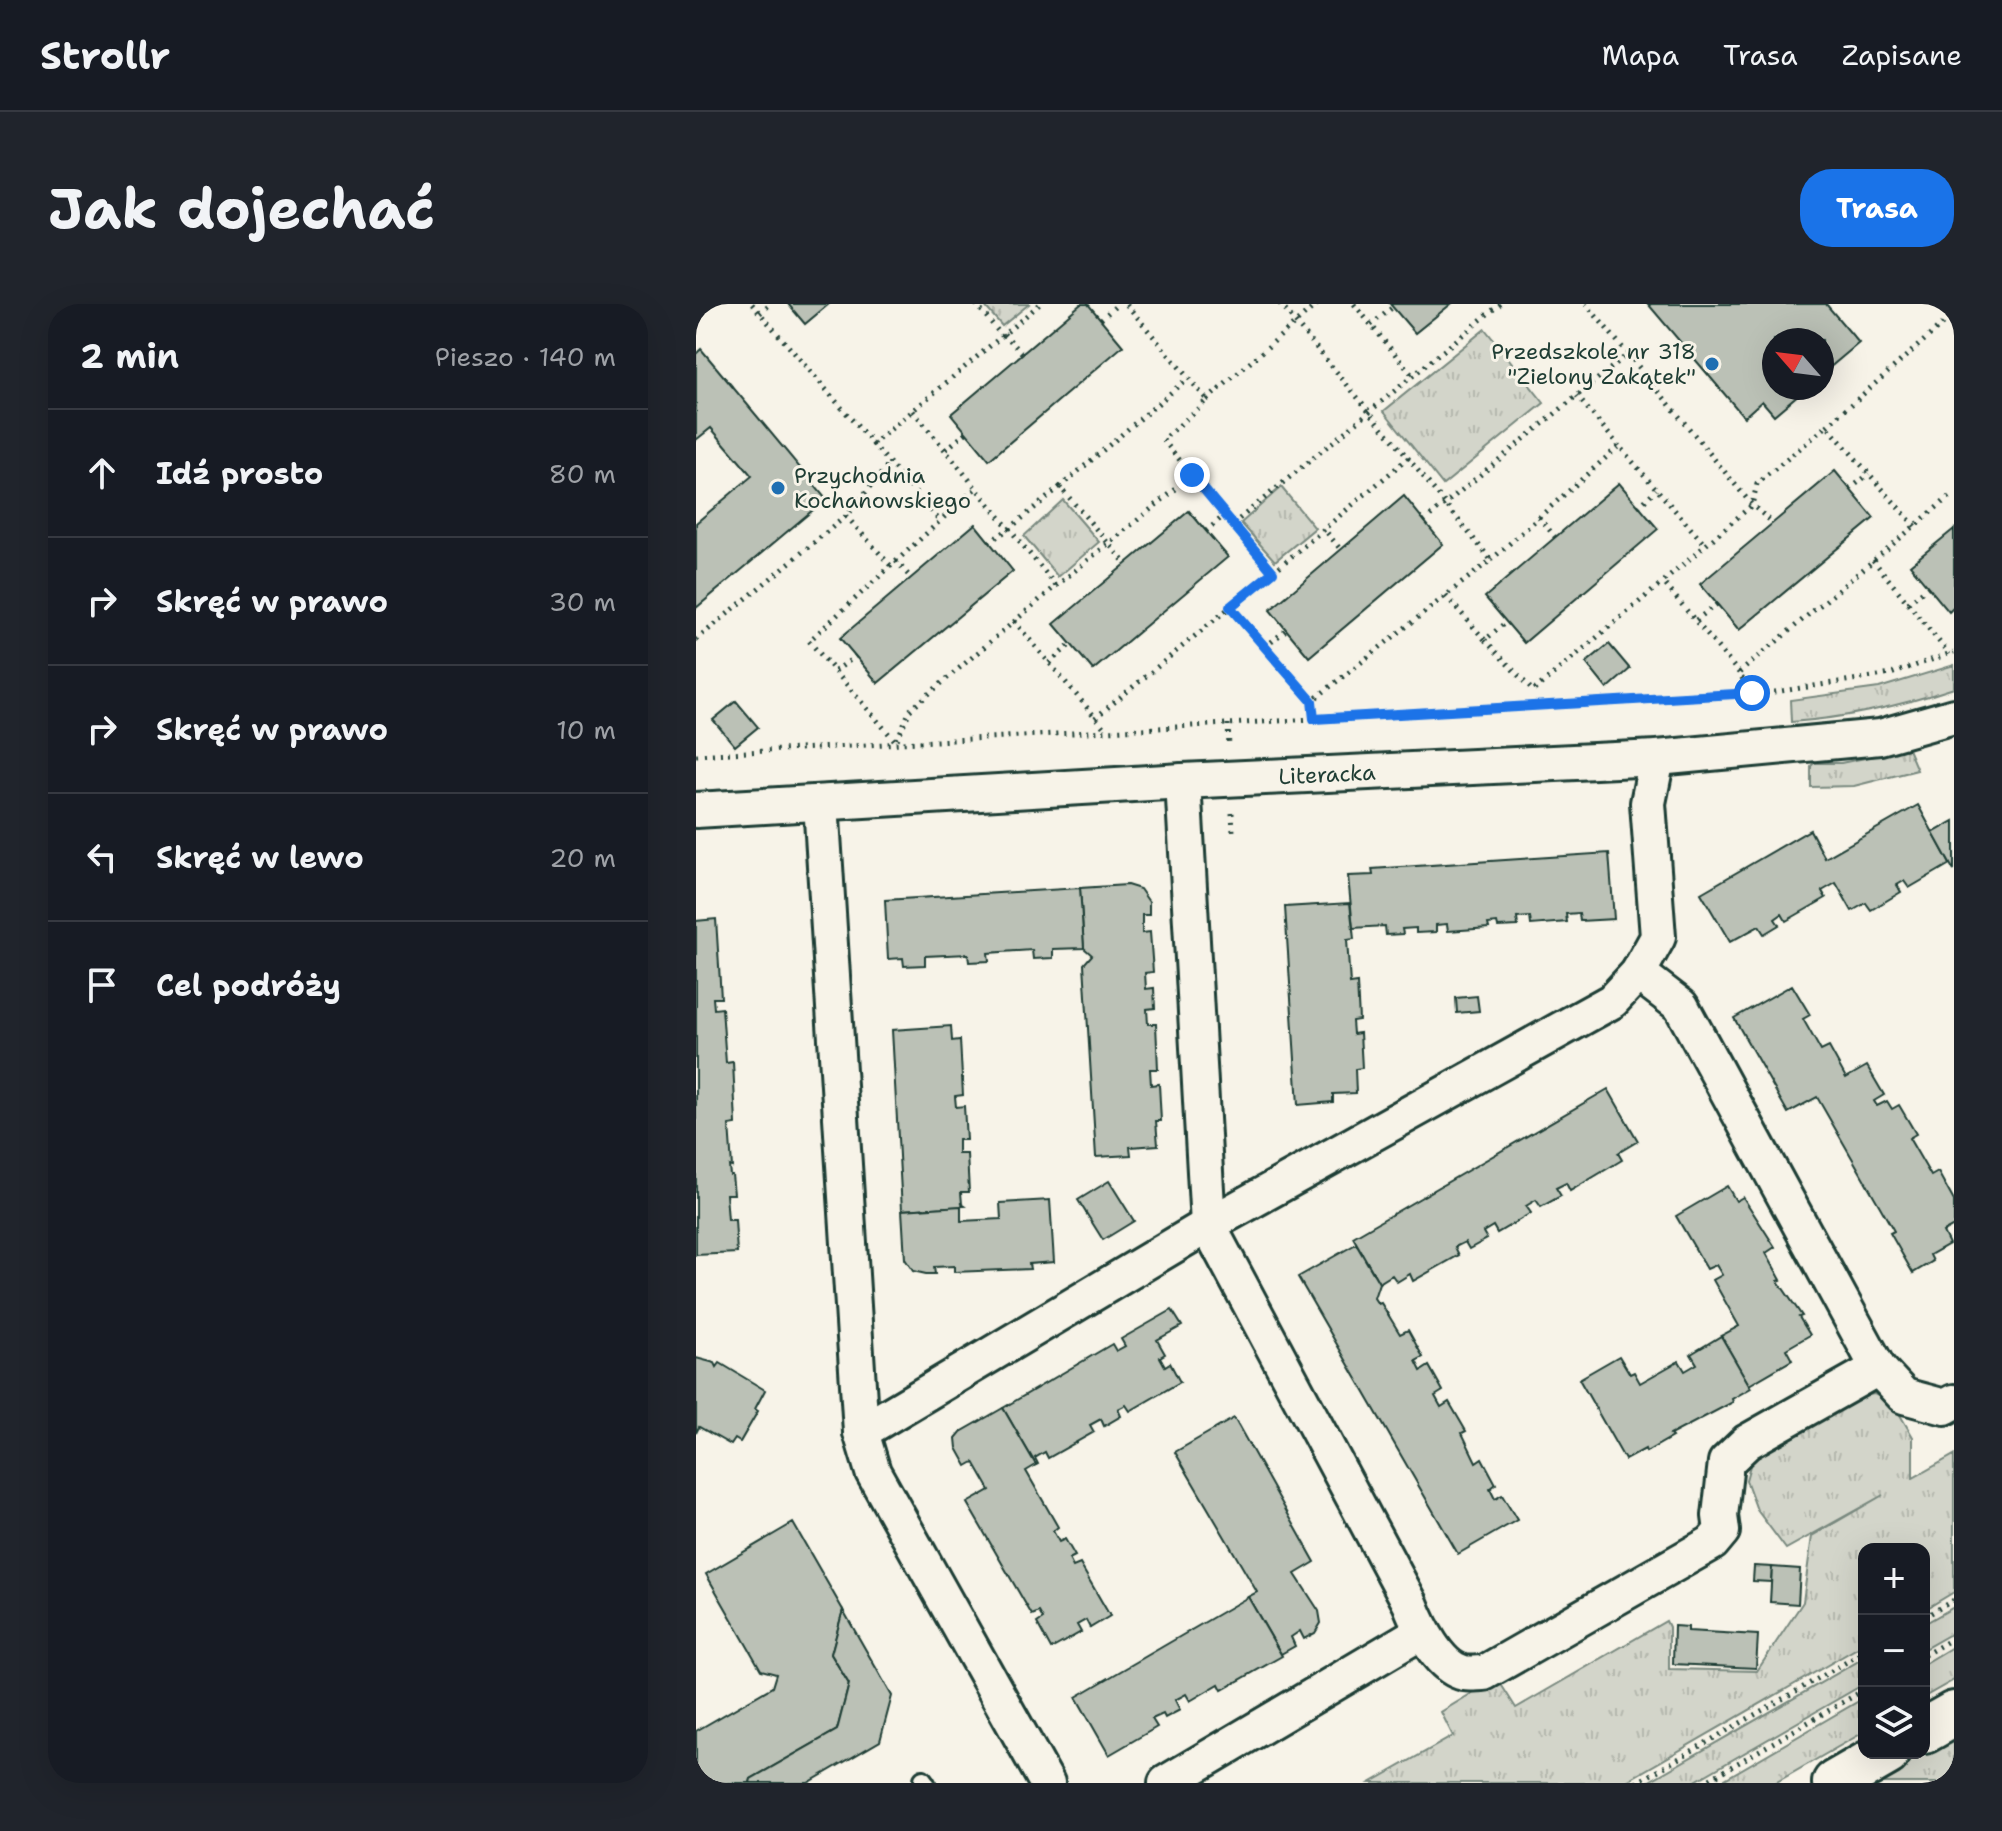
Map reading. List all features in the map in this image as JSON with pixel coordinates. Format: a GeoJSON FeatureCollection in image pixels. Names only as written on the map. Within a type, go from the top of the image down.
{"type":"FeatureCollection","features":[{"type":"Feature","properties":{"kind":"main road"},"geometry":{"type":"LineString","coordinates":[[1930,1728],[1954,1714]]}},
{"type":"Feature","properties":{"kind":"main road"},"geometry":{"type":"LineString","coordinates":[[1835,1783],[1877,1759]]}},
{"type":"Feature","properties":{"kind":"street","name":"Literacka"},"geometry":{"type":"LineString","coordinates":[[696,810],[1183,781],[1657,758],[1880,737],[1954,716]]}},
{"type":"Feature","properties":{"kind":"street"},"geometry":{"type":"LineString","coordinates":[[861,1432],[1208,1225],[1612,1001],[1638,973],[1658,937],[1648,803],[1657,758]]}},
{"type":"Feature","properties":{"kind":"street"},"geometry":{"type":"LineString","coordinates":[[1183,781],[1208,1225],[1410,1603],[1421,1632],[1447,1663],[1464,1673],[1484,1673],[1712,1543],[1722,1531],[1721,1505],[1726,1462],[1747,1442],[1878,1368]]}},
{"type":"Feature","properties":{"kind":"street"},"geometry":{"type":"LineString","coordinates":[[821,803],[861,1432],[873,1472],[1047,1783]]}},
{"type":"Feature","properties":{"kind":"street"},"geometry":{"type":"LineString","coordinates":[[1638,973],[1681,1006],[1878,1368],[1904,1396],[1945,1407],[1954,1402]]}},
{"type":"Feature","properties":{"kind":"street"},"geometry":{"type":"LineString","coordinates":[[1166,1783],[1421,1632]]}},
{"type":"Feature","properties":{"kind":"path"},"geometry":{"type":"LineString","coordinates":[[752,304],[940,521]]}},
{"type":"Feature","properties":{"kind":"path"},"geometry":{"type":"LineString","coordinates":[[760,313],[771,304]]}},
{"type":"Feature","properties":{"kind":"path"},"geometry":{"type":"LineString","coordinates":[[976,304],[1022,353]]}},
{"type":"Feature","properties":{"kind":"path"},"geometry":{"type":"LineString","coordinates":[[873,444],[1040,304]]}},
{"type":"Feature","properties":{"kind":"path"},"geometry":{"type":"LineString","coordinates":[[1101,319],[1118,304]]}},
{"type":"Feature","properties":{"kind":"path"},"geometry":{"type":"LineString","coordinates":[[1126,304],[1207,400]]}},
{"type":"Feature","properties":{"kind":"path"},"geometry":{"type":"LineString","coordinates":[[1280,304],[1491,560]]}},
{"type":"Feature","properties":{"kind":"path"},"geometry":{"type":"LineString","coordinates":[[1273,572],[1163,440],[1317,304]]}},
{"type":"Feature","properties":{"kind":"path"},"geometry":{"type":"LineString","coordinates":[[1354,304],[1413,376]]}},
{"type":"Feature","properties":{"kind":"path"},"geometry":{"type":"LineString","coordinates":[[1233,524],[1500,304]]}},
{"type":"Feature","properties":{"kind":"path"},"geometry":{"type":"LineString","coordinates":[[1586,304],[1752,505],[1773,523]]}},
{"type":"Feature","properties":{"kind":"path"},"geometry":{"type":"LineString","coordinates":[[1371,325],[1393,307]]}},
{"type":"Feature","properties":{"kind":"path"},"geometry":{"type":"LineString","coordinates":[[1533,691],[1752,505],[1757,484],[1954,314]]}},
{"type":"Feature","properties":{"kind":"path"},"geometry":{"type":"LineString","coordinates":[[1424,521],[1628,354]]}},
{"type":"Feature","properties":{"kind":"path"},"geometry":{"type":"LineString","coordinates":[[989,542],[1060,487],[1188,378]]}},
{"type":"Feature","properties":{"kind":"path"},"geometry":{"type":"LineString","coordinates":[[1577,396],[1706,546]]}},
{"type":"Feature","properties":{"kind":"path"},"geometry":{"type":"LineString","coordinates":[[913,411],[1056,586]]}},
{"type":"Feature","properties":{"kind":"path"},"geometry":{"type":"LineString","coordinates":[[1827,426],[1915,526]]}},
{"type":"Feature","properties":{"kind":"path"},"geometry":{"type":"LineString","coordinates":[[945,450],[966,433]]}},
{"type":"Feature","properties":{"kind":"path"},"geometry":{"type":"LineString","coordinates":[[1312,701],[1491,560],[1619,446]]}},
{"type":"Feature","properties":{"kind":"path"},"geometry":{"type":"LineString","coordinates":[[1095,718],[1408,458]]}},
{"type":"Feature","properties":{"kind":"path"},"geometry":{"type":"LineString","coordinates":[[696,640],[846,516],[889,464]]}},
{"type":"Feature","properties":{"kind":"path"},"geometry":{"type":"LineString","coordinates":[[1850,489],[1869,474]]}},
{"type":"Feature","properties":{"kind":"path"},"geometry":{"type":"LineString","coordinates":[[896,742],[910,710],[1192,475]]}},
{"type":"Feature","properties":{"kind":"path"},"geometry":{"type":"LineString","coordinates":[[1060,487],[1126,564]]}},
{"type":"Feature","properties":{"kind":"path"},"geometry":{"type":"LineString","coordinates":[[896,742],[809,641],[976,488]]}},
{"type":"Feature","properties":{"kind":"path"},"geometry":{"type":"LineString","coordinates":[[1639,507],[1656,489]]}},
{"type":"Feature","properties":{"kind":"path"},"geometry":{"type":"LineString","coordinates":[[1739,673],[1954,493]]}},
{"type":"Feature","properties":{"kind":"path"},"geometry":{"type":"LineString","coordinates":[[1206,531],[1225,515]]}},
{"type":"Feature","properties":{"kind":"path"},"geometry":{"type":"LineString","coordinates":[[846,516],[891,566]]}},
{"type":"Feature","properties":{"kind":"path"},"geometry":{"type":"LineString","coordinates":[[1539,517],[1555,537]]}},
{"type":"Feature","properties":{"kind":"path"},"geometry":{"type":"LineString","coordinates":[[1324,529],[1341,550]]}},
{"type":"Feature","properties":{"kind":"path"},"geometry":{"type":"LineString","coordinates":[[696,755],[1752,693],[1891,674],[1952,653],[1873,560]]}},
{"type":"Feature","properties":{"kind":"path"},"geometry":{"type":"LineString","coordinates":[[896,561],[911,578]]}},
{"type":"Feature","properties":{"kind":"path"},"geometry":{"type":"LineString","coordinates":[[1663,582],[1752,693]]}},
{"type":"Feature","properties":{"kind":"path"},"geometry":{"type":"LineString","coordinates":[[1908,603],[1928,587]]}},
{"type":"Feature","properties":{"kind":"path"},"geometry":{"type":"LineString","coordinates":[[1446,595],[1533,691],[1533,706]]}},
{"type":"Feature","properties":{"kind":"path"},"geometry":{"type":"LineString","coordinates":[[1696,620],[1717,604]]}},
{"type":"Feature","properties":{"kind":"path"},"geometry":{"type":"LineString","coordinates":[[1230,607],[1312,701],[1314,719]]}},
{"type":"Feature","properties":{"kind":"path"},"geometry":{"type":"LineString","coordinates":[[1014,621],[1106,730]]}},
{"type":"Feature","properties":{"kind":"path"},"geometry":{"type":"LineString","coordinates":[[1485,640],[1506,622]]}},
{"type":"Feature","properties":{"kind":"path"},"geometry":{"type":"LineString","coordinates":[[1265,647],[1286,630]]}},
{"type":"Feature","properties":{"kind":"path"},"geometry":{"type":"LineString","coordinates":[[1049,663],[1071,644]]}},
{"type":"Feature","properties":{"kind":"path"},"geometry":{"type":"LineString","coordinates":[[835,671],[856,656]]}},
{"type":"Feature","properties":{"kind":"path"},"geometry":{"type":"LineString","coordinates":[[1928,1615],[1954,1600]]}},
{"type":"Feature","properties":{"kind":"path"},"geometry":{"type":"LineString","coordinates":[[1930,1652],[1954,1638]]}},
{"type":"Feature","properties":{"kind":"path"},"geometry":{"type":"LineString","coordinates":[[1636,1783],[1858,1655]]}},
{"type":"Feature","properties":{"kind":"path"},"geometry":{"type":"LineString","coordinates":[[1703,1783],[1858,1693]]}},
{"type":"Feature","properties":{"kind":"green space"},"geometry":{"type":"Polygon","coordinates":[[[983,304],[1029,304],[1002,326],[983,304]]]}},
{"type":"Feature","properties":{"kind":"green space"},"geometry":{"type":"Polygon","coordinates":[[[1485,329],[1544,403],[1443,485],[1384,411],[1485,329]]]}},
{"type":"Feature","properties":{"kind":"green space"},"geometry":{"type":"Polygon","coordinates":[[[1281,487],[1315,528],[1275,561],[1241,523],[1281,487]]]}},
{"type":"Feature","properties":{"kind":"green space"},"geometry":{"type":"Polygon","coordinates":[[[1063,500],[1099,542],[1058,577],[1024,536],[1063,500]]]}},
{"type":"Feature","properties":{"kind":"green space"},"geometry":{"type":"Polygon","coordinates":[[[1954,665],[1954,688],[1874,710],[1791,722],[1790,700],[1879,688],[1954,665]]]}},
{"type":"Feature","properties":{"kind":"green space"},"geometry":{"type":"Polygon","coordinates":[[[1908,749],[1917,770],[1854,786],[1811,787],[1811,766],[1814,763],[1841,763],[1908,749]]]}},
{"type":"Feature","properties":{"kind":"green space"},"geometry":{"type":"Polygon","coordinates":[[[1874,1394],[1893,1403],[1913,1437],[1913,1478],[1954,1455],[1954,1592],[1930,1606],[1930,1543],[1858,1543],[1858,1647],[1623,1783],[1370,1783],[1453,1736],[1441,1712],[1497,1678],[1516,1708],[1666,1621],[1669,1627],[1669,1669],[1757,1671],[1803,1602],[1812,1536],[1883,1495],[1786,1549],[1757,1510],[1746,1480],[1751,1462],[1858,1397],[1874,1394]]]}},
{"type":"Feature","properties":{"kind":"green space"},"geometry":{"type":"Polygon","coordinates":[[[1954,1607],[1954,1632],[1930,1646],[1930,1621],[1954,1607]]]}},
{"type":"Feature","properties":{"kind":"green space"},"geometry":{"type":"Polygon","coordinates":[[[1954,1646],[1954,1680],[1930,1694],[1930,1687],[1930,1660],[1954,1646]]]}},
{"type":"Feature","properties":{"kind":"green space"},"geometry":{"type":"Polygon","coordinates":[[[1858,1661],[1858,1687],[1692,1783],[1646,1783],[1858,1661]]]}},
{"type":"Feature","properties":{"kind":"green space"},"geometry":{"type":"Polygon","coordinates":[[[1858,1701],[1858,1735],[1775,1783],[1718,1783],[1858,1701]]]}},
{"type":"Feature","properties":{"kind":"green space"},"geometry":{"type":"Polygon","coordinates":[[[1954,1735],[1954,1783],[1871,1783],[1912,1759],[1930,1759],[1930,1749],[1954,1735]]]}},
{"type":"Feature","properties":{"kind":"building"},"geometry":{"type":"Polygon","coordinates":[[[788,304],[829,304],[805,324],[788,304]]]}},
{"type":"Feature","properties":{"kind":"building"},"geometry":{"type":"Polygon","coordinates":[[[1081,304],[1088,304],[1123,346],[989,460],[951,414],[1081,304]]]}},
{"type":"Feature","properties":{"kind":"building"},"geometry":{"type":"Polygon","coordinates":[[[1390,304],[1451,304],[1415,333],[1390,304]]]}},
{"type":"Feature","properties":{"kind":"building"},"geometry":{"type":"Polygon","coordinates":[[[1648,304],[1826,304],[1859,343],[1834,364],[1834,328],[1762,328],[1762,400],[1792,400],[1774,415],[1762,401],[1744,417],[1648,304]]]}},
{"type":"Feature","properties":{"kind":"building","name":"Przychodnia Kochanowskiego"},"geometry":{"type":"Polygon","coordinates":[[[701,349],[826,499],[696,608],[696,523],[752,476],[711,428],[696,440],[696,354],[701,349]]]}},
{"type":"Feature","properties":{"kind":"building"},"geometry":{"type":"Polygon","coordinates":[[[1835,471],[1874,518],[1739,630],[1700,584],[1835,471]]]}},
{"type":"Feature","properties":{"kind":"building"},"geometry":{"type":"Polygon","coordinates":[[[1619,483],[1658,529],[1524,643],[1485,597],[1619,483]]]}},
{"type":"Feature","properties":{"kind":"building"},"geometry":{"type":"Polygon","coordinates":[[[1404,496],[1443,544],[1309,657],[1270,610],[1404,496]]]}},
{"type":"Feature","properties":{"kind":"building"},"geometry":{"type":"Polygon","coordinates":[[[1189,511],[1228,557],[1093,670],[1054,624],[1189,511]]]}},
{"type":"Feature","properties":{"kind":"building"},"geometry":{"type":"Polygon","coordinates":[[[975,524],[1013,571],[878,683],[840,638],[975,524]]]}},
{"type":"Feature","properties":{"kind":"building"},"geometry":{"type":"Polygon","coordinates":[[[1954,529],[1954,607],[1949,612],[1910,565],[1954,529]]]}},
{"type":"Feature","properties":{"kind":"building"},"geometry":{"type":"Polygon","coordinates":[[[1609,644],[1630,669],[1607,689],[1586,663],[1609,644]]]}},
{"type":"Feature","properties":{"kind":"building"},"geometry":{"type":"Polygon","coordinates":[[[736,701],[758,727],[735,746],[713,720],[736,701]]]}},
{"type":"Feature","properties":{"kind":"building"},"geometry":{"type":"Polygon","coordinates":[[[1918,805],[1950,864],[1909,888],[1904,881],[1897,885],[1901,892],[1871,910],[1866,903],[1852,911],[1836,883],[1822,891],[1826,898],[1786,921],[1782,914],[1775,919],[1779,925],[1764,934],[1759,926],[1730,942],[1701,893],[1810,830],[1825,858],[1918,805]]]}},
{"type":"Feature","properties":{"kind":"building"},"geometry":{"type":"Polygon","coordinates":[[[1954,821],[1954,871],[1933,833],[1954,821]]]}},
{"type":"Feature","properties":{"kind":"building"},"geometry":{"type":"Polygon","coordinates":[[[1609,853],[1614,919],[1580,921],[1579,913],[1566,914],[1567,922],[1531,925],[1530,917],[1517,918],[1518,926],[1498,927],[1497,923],[1488,924],[1489,928],[1448,931],[1447,924],[1436,925],[1436,932],[1416,933],[1416,928],[1402,929],[1403,934],[1386,935],[1385,926],[1353,928],[1348,876],[1373,875],[1372,869],[1609,853]]]}},
{"type":"Feature","properties":{"kind":"building"},"geometry":{"type":"Polygon","coordinates":[[[1127,885],[1140,889],[1149,902],[1149,915],[1142,915],[1142,933],[1150,932],[1153,972],[1145,973],[1146,989],[1154,988],[1155,1008],[1147,1009],[1148,1024],[1156,1024],[1158,1069],[1150,1069],[1151,1085],[1159,1084],[1161,1121],[1156,1121],[1158,1145],[1130,1147],[1131,1155],[1096,1157],[1084,964],[1092,955],[1084,948],[1080,888],[1127,885]]]}},
{"type":"Feature","properties":{"kind":"building"},"geometry":{"type":"Polygon","coordinates":[[[1080,888],[1084,948],[1053,949],[1053,958],[1033,959],[1032,950],[988,953],[989,961],[969,962],[968,954],[925,956],[925,965],[904,966],[903,958],[888,959],[885,900],[1080,888]]]}},
{"type":"Feature","properties":{"kind":"building"},"geometry":{"type":"Polygon","coordinates":[[[1350,903],[1354,939],[1347,940],[1350,984],[1357,983],[1359,1020],[1352,1021],[1353,1034],[1360,1033],[1362,1068],[1355,1069],[1356,1093],[1333,1094],[1333,1102],[1298,1105],[1285,907],[1350,903]]]}},
{"type":"Feature","properties":{"kind":"building"},"geometry":{"type":"Polygon","coordinates":[[[716,919],[721,998],[713,998],[714,1009],[722,1008],[726,1063],[733,1062],[736,1124],[729,1125],[732,1167],[729,1166],[734,1194],[726,1194],[728,1220],[735,1220],[737,1253],[696,1255],[696,921],[716,919]]]}},
{"type":"Feature","properties":{"kind":"building"},"geometry":{"type":"Polygon","coordinates":[[[1792,985],[1810,1015],[1803,1019],[1821,1051],[1829,1047],[1846,1078],[1867,1066],[1884,1095],[1874,1101],[1877,1106],[1887,1101],[1892,1109],[1899,1105],[1916,1134],[1909,1138],[1931,1176],[1938,1172],[1954,1201],[1954,1226],[1943,1232],[1949,1244],[1930,1255],[1933,1261],[1913,1273],[1890,1233],[1894,1231],[1817,1097],[1788,1113],[1734,1018],[1792,985]]]}},
{"type":"Feature","properties":{"kind":"building"},"geometry":{"type":"Polygon","coordinates":[[[1477,996],[1479,1011],[1457,1013],[1456,998],[1477,996]]]}},
{"type":"Feature","properties":{"kind":"building"},"geometry":{"type":"Polygon","coordinates":[[[951,1026],[952,1041],[960,1040],[963,1095],[955,1096],[956,1107],[964,1106],[966,1140],[958,1140],[958,1154],[967,1154],[969,1192],[961,1192],[965,1206],[902,1210],[892,1030],[951,1026]]]}},
{"type":"Feature","properties":{"kind":"building"},"geometry":{"type":"Polygon","coordinates":[[[1608,1089],[1638,1141],[1618,1153],[1622,1160],[1570,1191],[1566,1183],[1556,1188],[1561,1196],[1541,1207],[1536,1200],[1526,1206],[1531,1213],[1497,1233],[1493,1226],[1483,1232],[1487,1239],[1469,1249],[1465,1242],[1455,1247],[1459,1255],[1413,1281],[1410,1274],[1397,1282],[1392,1275],[1379,1283],[1353,1237],[1608,1089]]]}},
{"type":"Feature","properties":{"kind":"building"},"geometry":{"type":"Polygon","coordinates":[[[1109,1181],[1134,1221],[1103,1240],[1078,1200],[1109,1181]]]}},
{"type":"Feature","properties":{"kind":"building"},"geometry":{"type":"Polygon","coordinates":[[[1727,1186],[1736,1201],[1743,1197],[1775,1247],[1766,1253],[1781,1280],[1778,1281],[1802,1316],[1799,1317],[1810,1335],[1786,1349],[1792,1360],[1749,1385],[1721,1336],[1739,1326],[1713,1280],[1722,1275],[1716,1265],[1707,1269],[1676,1216],[1727,1186]]]}},
{"type":"Feature","properties":{"kind":"building"},"geometry":{"type":"Polygon","coordinates":[[[1050,1200],[1054,1262],[1029,1264],[1030,1269],[954,1272],[954,1266],[934,1267],[935,1274],[926,1274],[913,1271],[905,1259],[902,1210],[961,1206],[961,1221],[1001,1219],[1000,1203],[1050,1200]]]}},
{"type":"Feature","properties":{"kind":"building"},"geometry":{"type":"Polygon","coordinates":[[[1356,1244],[1379,1283],[1374,1298],[1378,1304],[1381,1303],[1400,1334],[1408,1330],[1423,1357],[1416,1361],[1421,1371],[1429,1366],[1443,1391],[1435,1396],[1441,1407],[1449,1402],[1466,1431],[1462,1433],[1476,1462],[1482,1458],[1496,1484],[1490,1489],[1495,1499],[1502,1495],[1517,1520],[1458,1554],[1298,1277],[1356,1244]]]}},
{"type":"Feature","properties":{"kind":"building"},"geometry":{"type":"Polygon","coordinates":[[[1172,1310],[1182,1326],[1157,1340],[1165,1354],[1160,1357],[1165,1366],[1170,1363],[1180,1382],[1130,1411],[1126,1405],[1118,1409],[1121,1416],[1104,1426],[1101,1419],[1090,1425],[1094,1432],[1048,1458],[1045,1452],[1035,1458],[1036,1465],[1003,1408],[1112,1344],[1116,1351],[1125,1346],[1121,1339],[1172,1310]]]}},
{"type":"Feature","properties":{"kind":"building"},"geometry":{"type":"Polygon","coordinates":[[[1721,1336],[1751,1388],[1732,1399],[1733,1402],[1670,1435],[1672,1437],[1646,1452],[1645,1449],[1625,1460],[1579,1379],[1619,1356],[1640,1383],[1679,1361],[1685,1371],[1697,1364],[1691,1354],[1721,1336]]]}},
{"type":"Feature","properties":{"kind":"building"},"geometry":{"type":"Polygon","coordinates":[[[696,1358],[715,1363],[717,1367],[720,1363],[765,1390],[755,1409],[758,1411],[740,1442],[735,1439],[731,1445],[699,1427],[696,1433],[696,1358]]]}},
{"type":"Feature","properties":{"kind":"building"},"geometry":{"type":"Polygon","coordinates":[[[1003,1408],[1036,1465],[1026,1471],[1058,1527],[1053,1531],[1059,1542],[1065,1539],[1075,1556],[1069,1559],[1073,1567],[1080,1564],[1110,1616],[1090,1628],[1086,1620],[1077,1625],[1081,1632],[1051,1649],[1037,1623],[1043,1619],[1039,1612],[1032,1615],[967,1503],[990,1490],[974,1462],[967,1466],[957,1448],[956,1438],[1003,1408]]]}},
{"type":"Feature","properties":{"kind":"building"},"geometry":{"type":"Polygon","coordinates":[[[1234,1418],[1315,1562],[1295,1574],[1319,1611],[1321,1623],[1315,1633],[1304,1639],[1300,1631],[1291,1637],[1295,1646],[1281,1654],[1248,1597],[1257,1592],[1175,1452],[1234,1418]]]}},
{"type":"Feature","properties":{"kind":"building"},"geometry":{"type":"Polygon","coordinates":[[[793,1523],[843,1610],[831,1654],[849,1684],[837,1730],[751,1779],[750,1783],[696,1783],[696,1731],[772,1687],[776,1674],[761,1670],[706,1574],[793,1523]]]}},
{"type":"Feature","properties":{"kind":"building"},"geometry":{"type":"Polygon","coordinates":[[[1754,1566],[1772,1567],[1771,1582],[1753,1581],[1754,1566]]]}},
{"type":"Feature","properties":{"kind":"building"},"geometry":{"type":"Polygon","coordinates":[[[1772,1567],[1800,1569],[1798,1604],[1770,1602],[1772,1567]]]}},
{"type":"Feature","properties":{"kind":"building"},"geometry":{"type":"Polygon","coordinates":[[[1248,1597],[1282,1656],[1222,1690],[1219,1684],[1190,1701],[1186,1694],[1175,1700],[1180,1710],[1165,1718],[1163,1714],[1152,1719],[1157,1727],[1109,1755],[1076,1697],[1248,1597]]]}},
{"type":"Feature","properties":{"kind":"building"},"geometry":{"type":"Polygon","coordinates":[[[843,1610],[892,1696],[880,1741],[808,1783],[750,1783],[751,1779],[837,1730],[849,1684],[831,1654],[843,1610]]]}},
{"type":"Feature","properties":{"kind":"building"},"geometry":{"type":"Polygon","coordinates":[[[1674,1626],[1688,1627],[1688,1631],[1758,1635],[1756,1668],[1673,1664],[1674,1626]]]}},
{"type":"Feature","properties":{"kind":"place","name":"Przedszkole nr 318 \"Zielony Zakątek\""},"geometry":{"type":"Point","coordinates":[1712,364]}},
{"type":"Feature","properties":{"kind":"place","name":"Przychodnia Kochanowskiego"},"geometry":{"type":"Point","coordinates":[778,488]}},
{"type":"Feature","properties":{"kind":"route"},"geometry":{"type":"LineString","coordinates":[[1192,475],[1273,572],[1230,607],[1312,701],[1314,719],[1752,693]]}}]}
